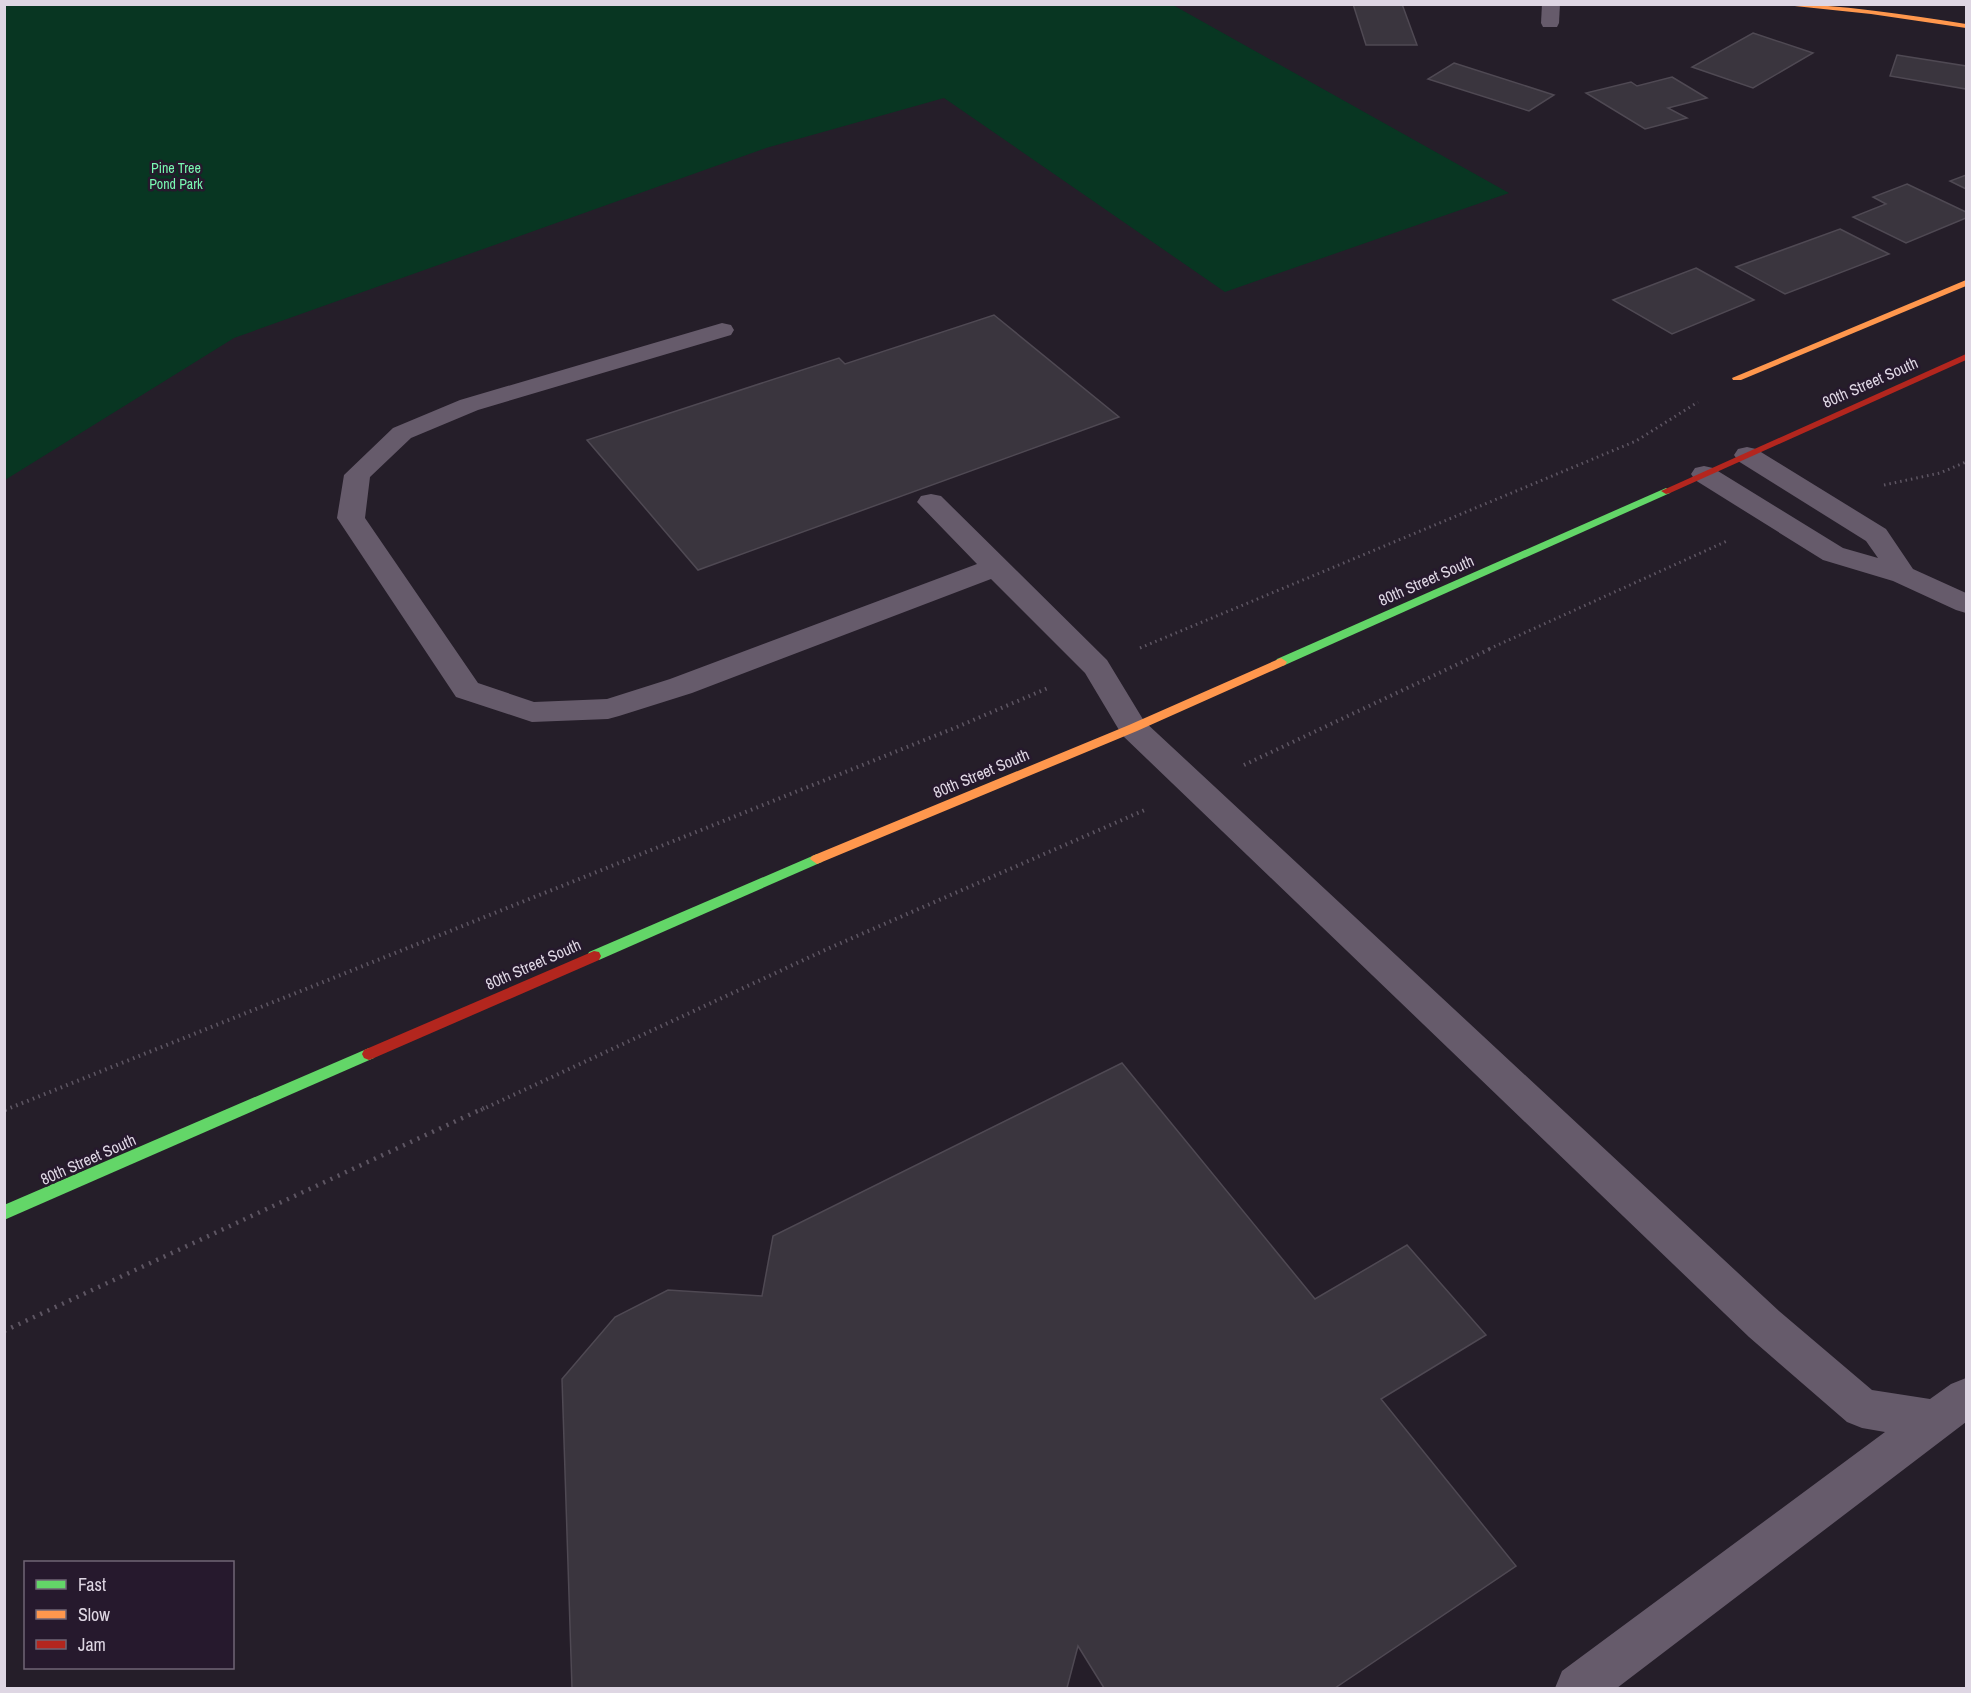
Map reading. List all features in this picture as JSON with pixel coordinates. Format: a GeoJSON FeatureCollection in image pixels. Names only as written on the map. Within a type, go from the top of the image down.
{"type":"FeatureCollection","features":[{"type":"Feature","properties":{"kind":"main road"},"geometry":{"type":"LineString","coordinates":[[1778,4],[1871,12],[1966,26]]}},
{"type":"Feature","properties":{"kind":"main road"},"geometry":{"type":"LineString","coordinates":[[1737,378],[1966,283]]}},
{"type":"Feature","properties":{"kind":"main road","name":"80th Street South"},"geometry":{"type":"LineString","coordinates":[[4,1213],[767,880],[1134,728],[1966,357]]}},
{"type":"Feature","properties":{"kind":"lane"},"geometry":{"type":"LineString","coordinates":[[722,330],[469,405],[402,433],[357,475],[351,518],[467,690],[532,712],[608,709],[681,686],[996,567]]}},
{"type":"Feature","properties":{"kind":"lane"},"geometry":{"type":"LineString","coordinates":[[1747,455],[1876,535],[1903,576]]}},
{"type":"Feature","properties":{"kind":"lane"},"geometry":{"type":"LineString","coordinates":[[1704,474],[1833,554],[1903,576],[1966,604]]}},
{"type":"Feature","properties":{"kind":"lane"},"geometry":{"type":"LineString","coordinates":[[931,502],[1096,667],[1134,728],[1764,1324],[1862,1408],[1951,1409]]}},
{"type":"Feature","properties":{"kind":"lane"},"geometry":{"type":"LineString","coordinates":[[1579,1689],[1951,1409]]}},
{"type":"Feature","properties":{"kind":"path"},"geometry":{"type":"LineString","coordinates":[[4,1110],[957,727],[1636,441],[1737,378]]}},
{"type":"Feature","properties":{"kind":"path"},"geometry":{"type":"LineString","coordinates":[[1814,496],[1827,489],[1877,486],[1940,473],[1966,462]]}},
{"type":"Feature","properties":{"kind":"path"},"geometry":{"type":"LineString","coordinates":[[4,1331],[825,950],[1196,787],[1496,646],[1718,546],[1774,517]]}},
{"type":"Feature","properties":{"kind":"green space","name":"Pine Tree Pond Park"},"geometry":{"type":"Polygon","coordinates":[[[5,4],[1173,5],[1509,193],[1225,292],[944,98],[766,148],[234,338],[5,480],[5,4]]]}},
{"type":"Feature","properties":{"kind":"building"},"geometry":{"type":"Polygon","coordinates":[[[1353,4],[1402,4],[1417,45],[1366,45],[1353,4]]]}},
{"type":"Feature","properties":{"kind":"building"},"geometry":{"type":"Polygon","coordinates":[[[1753,33],[1813,53],[1753,88],[1692,67],[1753,33]]]}},
{"type":"Feature","properties":{"kind":"building"},"geometry":{"type":"Polygon","coordinates":[[[1897,55],[1966,66],[1966,89],[1890,76],[1897,55]]]}},
{"type":"Feature","properties":{"kind":"building"},"geometry":{"type":"Polygon","coordinates":[[[1454,63],[1554,95],[1529,111],[1428,79],[1454,63]]]}},
{"type":"Feature","properties":{"kind":"building"},"geometry":{"type":"Polygon","coordinates":[[[1672,77],[1707,98],[1668,108],[1687,118],[1645,129],[1586,93],[1631,82],[1637,86],[1672,77]]]}},
{"type":"Feature","properties":{"kind":"building"},"geometry":{"type":"Polygon","coordinates":[[[1966,175],[1966,189],[1950,181],[1966,175]]]}},
{"type":"Feature","properties":{"kind":"building"},"geometry":{"type":"Polygon","coordinates":[[[1907,184],[1966,212],[1966,218],[1906,243],[1853,217],[1886,204],[1873,197],[1907,184]]]}},
{"type":"Feature","properties":{"kind":"building"},"geometry":{"type":"Polygon","coordinates":[[[1840,229],[1889,254],[1785,294],[1736,267],[1840,229]]]}},
{"type":"Feature","properties":{"kind":"building"},"geometry":{"type":"Polygon","coordinates":[[[1696,268],[1754,300],[1672,334],[1613,300],[1696,268]]]}},
{"type":"Feature","properties":{"kind":"building"},"geometry":{"type":"Polygon","coordinates":[[[994,315],[1119,417],[698,570],[587,440],[839,358],[845,364],[994,315]]]}},
{"type":"Feature","properties":{"kind":"building"},"geometry":{"type":"Polygon","coordinates":[[[1122,1063],[1315,1299],[1407,1245],[1486,1335],[1381,1399],[1516,1566],[1335,1688],[1104,1688],[1078,1646],[1067,1688],[572,1688],[562,1379],[615,1317],[668,1290],[762,1296],[773,1236],[1122,1063]]]}},
{"type":"Feature","properties":{"kind":"traffic: fast"},"geometry":{"type":"LineString","coordinates":[[1281,662],[1666,491]]}},
{"type":"Feature","properties":{"kind":"traffic: fast"},"geometry":{"type":"LineString","coordinates":[[594,956],[817,859]]}},
{"type":"Feature","properties":{"kind":"traffic: fast"},"geometry":{"type":"LineString","coordinates":[[4,1213],[369,1054]]}},
{"type":"Feature","properties":{"kind":"traffic: slow"},"geometry":{"type":"LineString","coordinates":[[1778,4],[1871,12],[1966,26]]}},
{"type":"Feature","properties":{"kind":"traffic: slow"},"geometry":{"type":"LineString","coordinates":[[1737,378],[1966,283]]}},
{"type":"Feature","properties":{"kind":"traffic: slow"},"geometry":{"type":"LineString","coordinates":[[817,859],[1133,728],[1281,662]]}},
{"type":"Feature","properties":{"kind":"traffic: jam"},"geometry":{"type":"LineString","coordinates":[[1666,491],[1966,357]]}},
{"type":"Feature","properties":{"kind":"traffic: jam"},"geometry":{"type":"LineString","coordinates":[[369,1054],[594,956]]}}]}
